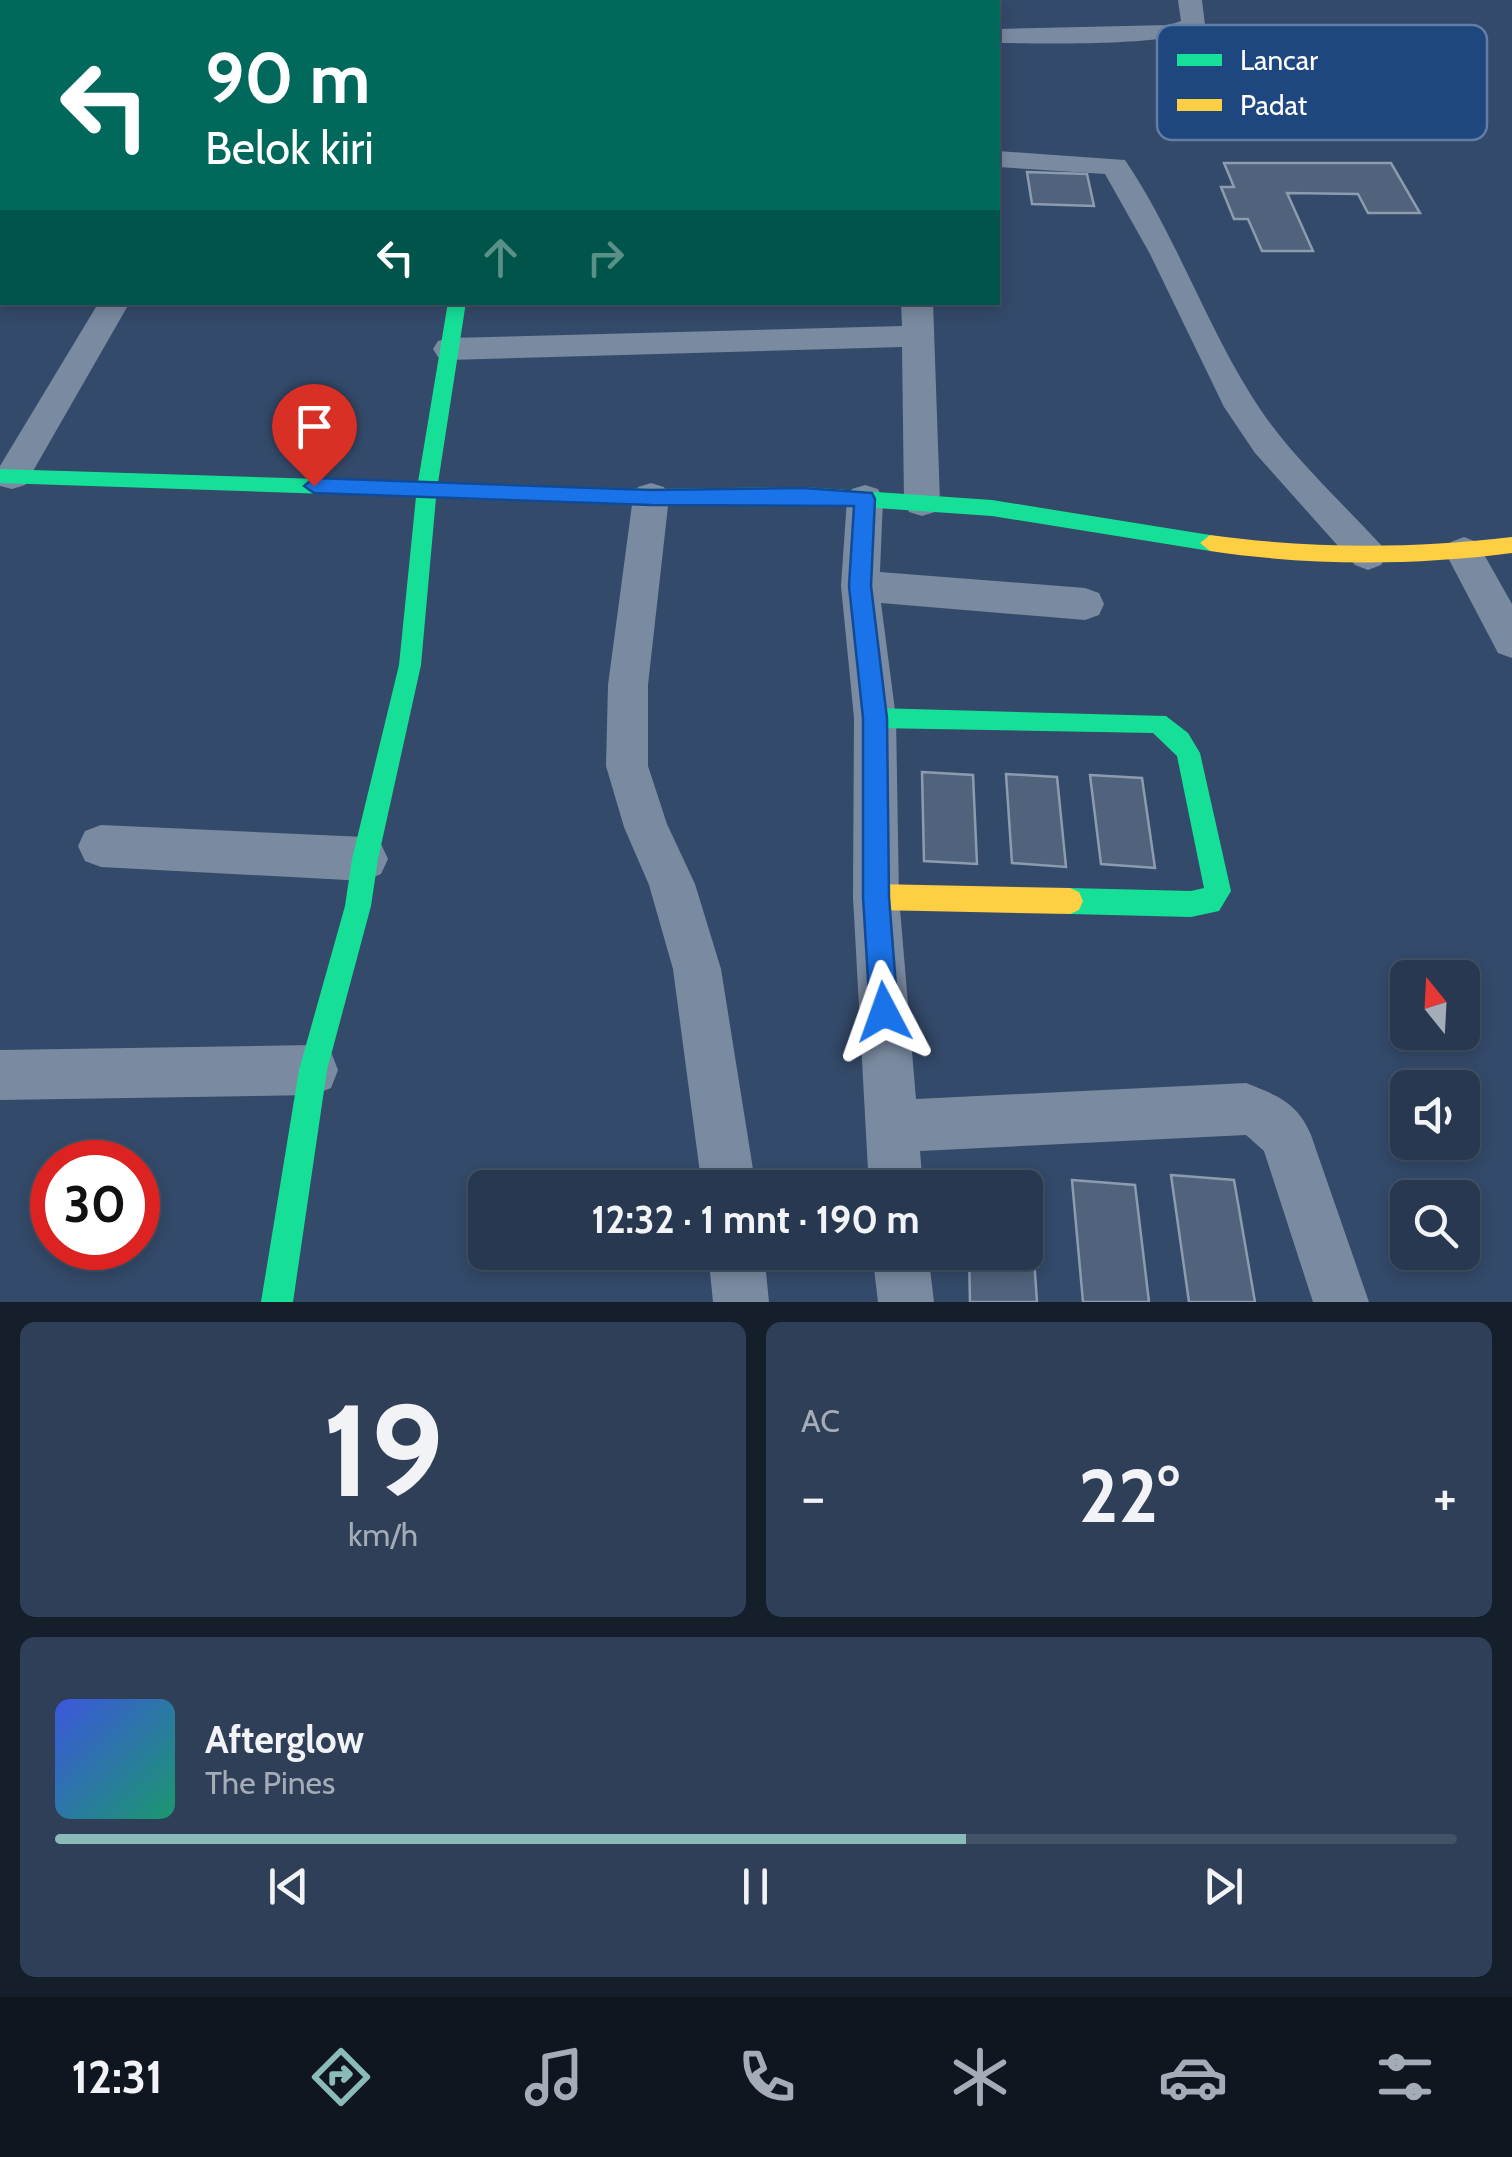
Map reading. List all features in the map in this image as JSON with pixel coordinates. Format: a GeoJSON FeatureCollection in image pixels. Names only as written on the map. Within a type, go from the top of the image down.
{"type":"FeatureCollection","features":[{"type":"Feature","properties":{"kind":"street"},"geometry":{"type":"LineString","coordinates":[[1190,0],[1193,25]]}},
{"type":"Feature","properties":{"kind":"street"},"geometry":{"type":"LineString","coordinates":[[1000,36],[1157,32]]}},
{"type":"Feature","properties":{"kind":"street"},"geometry":{"type":"LineString","coordinates":[[1000,160],[1116,166],[1165,254],[1236,399],[1268,444],[1368,555]]}},
{"type":"Feature","properties":{"kind":"street"},"geometry":{"type":"LineString","coordinates":[[6,476],[113,305]]}},
{"type":"Feature","properties":{"kind":"street"},"geometry":{"type":"LineString","coordinates":[[277,1302],[314,1070],[358,906],[365,859],[410,664],[427,489],[456,305]]}},
{"type":"Feature","properties":{"kind":"street"},"geometry":{"type":"LineString","coordinates":[[449,348],[918,319],[922,502]]}},
{"type":"Feature","properties":{"kind":"street"},"geometry":{"type":"LineString","coordinates":[[6,476],[651,497],[804,495],[992,508],[1229,546],[1368,555],[1464,552],[1512,544]]}},
{"type":"Feature","properties":{"kind":"street"},"geometry":{"type":"LineString","coordinates":[[651,497],[628,686],[627,766],[646,827],[672,884],[697,969],[726,1170]]}},
{"type":"Feature","properties":{"kind":"street"},"geometry":{"type":"LineString","coordinates":[[865,499],[860,586],[875,718],[876,897],[895,1170]]}},
{"type":"Feature","properties":{"kind":"street"},"geometry":{"type":"LineString","coordinates":[[1464,552],[1512,641]]}},
{"type":"Feature","properties":{"kind":"street"},"geometry":{"type":"LineString","coordinates":[[860,586],[1085,604]]}},
{"type":"Feature","properties":{"kind":"street"},"geometry":{"type":"LineString","coordinates":[[875,718],[1158,723],[1180,740],[1188,753],[1218,891],[1210,902],[1191,904],[876,897]]}},
{"type":"Feature","properties":{"kind":"street"},"geometry":{"type":"LineString","coordinates":[[102,846],[365,859]]}},
{"type":"Feature","properties":{"kind":"street"},"geometry":{"type":"LineString","coordinates":[[0,1075],[314,1070]]}},
{"type":"Feature","properties":{"kind":"street"},"geometry":{"type":"LineString","coordinates":[[892,1126],[1246,1109],[1268,1118],[1285,1135],[1341,1302]]}},
{"type":"Feature","properties":{"kind":"street"},"geometry":{"type":"LineString","coordinates":[[738,1270],[741,1302]]}},
{"type":"Feature","properties":{"kind":"street"},"geometry":{"type":"LineString","coordinates":[[902,1270],[906,1302]]}},
{"type":"Feature","properties":{"kind":"building"},"geometry":{"type":"Polygon","coordinates":[[[1224,163],[1391,163],[1420,213],[1368,213],[1358,194],[1287,193],[1313,251],[1262,251],[1248,219],[1234,219],[1221,187],[1234,187],[1224,163]]]}},
{"type":"Feature","properties":{"kind":"building"},"geometry":{"type":"Polygon","coordinates":[[[1027,172],[1087,174],[1094,206],[1032,204],[1027,172]]]}},
{"type":"Feature","properties":{"kind":"building"},"geometry":{"type":"Polygon","coordinates":[[[922,772],[973,775],[977,864],[924,861],[922,772]]]}},
{"type":"Feature","properties":{"kind":"building"},"geometry":{"type":"Polygon","coordinates":[[[1006,774],[1057,777],[1066,867],[1012,863],[1006,774]]]}},
{"type":"Feature","properties":{"kind":"building"},"geometry":{"type":"Polygon","coordinates":[[[1090,775],[1142,778],[1155,868],[1101,864],[1090,775]]]}},
{"type":"Feature","properties":{"kind":"building"},"geometry":{"type":"Polygon","coordinates":[[[1171,1175],[1234,1180],[1255,1302],[1189,1302],[1171,1175]]]}},
{"type":"Feature","properties":{"kind":"building"},"geometry":{"type":"Polygon","coordinates":[[[1072,1180],[1135,1185],[1149,1302],[1083,1302],[1072,1180]]]}},
{"type":"Feature","properties":{"kind":"building"},"geometry":{"type":"Polygon","coordinates":[[[969,1270],[1035,1270],[1037,1302],[970,1302],[969,1270]]]}},
{"type":"Feature","properties":{"kind":"traffic: fast"},"geometry":{"type":"LineString","coordinates":[[277,1302],[313,1070],[358,906],[365,859],[410,665],[427,489],[457,305]]}},
{"type":"Feature","properties":{"kind":"traffic: fast"},"geometry":{"type":"LineString","coordinates":[[0,476],[651,497],[804,495],[992,508],[1210,543]]}},
{"type":"Feature","properties":{"kind":"traffic: fast"},"geometry":{"type":"LineString","coordinates":[[875,718],[1158,723],[1180,740],[1188,753],[1218,891],[1210,902],[1191,904],[1070,901]]}},
{"type":"Feature","properties":{"kind":"traffic: slow"},"geometry":{"type":"LineString","coordinates":[[1210,543],[1285,552],[1361,555],[1437,553],[1512,545]]}},
{"type":"Feature","properties":{"kind":"traffic: slow"},"geometry":{"type":"LineString","coordinates":[[876,897],[1070,901]]}},
{"type":"Feature","properties":{"kind":"route"},"geometry":{"type":"LineString","coordinates":[[314,486],[651,497],[804,495],[865,499],[860,586],[875,718],[876,897],[884,1012]]}}]}
